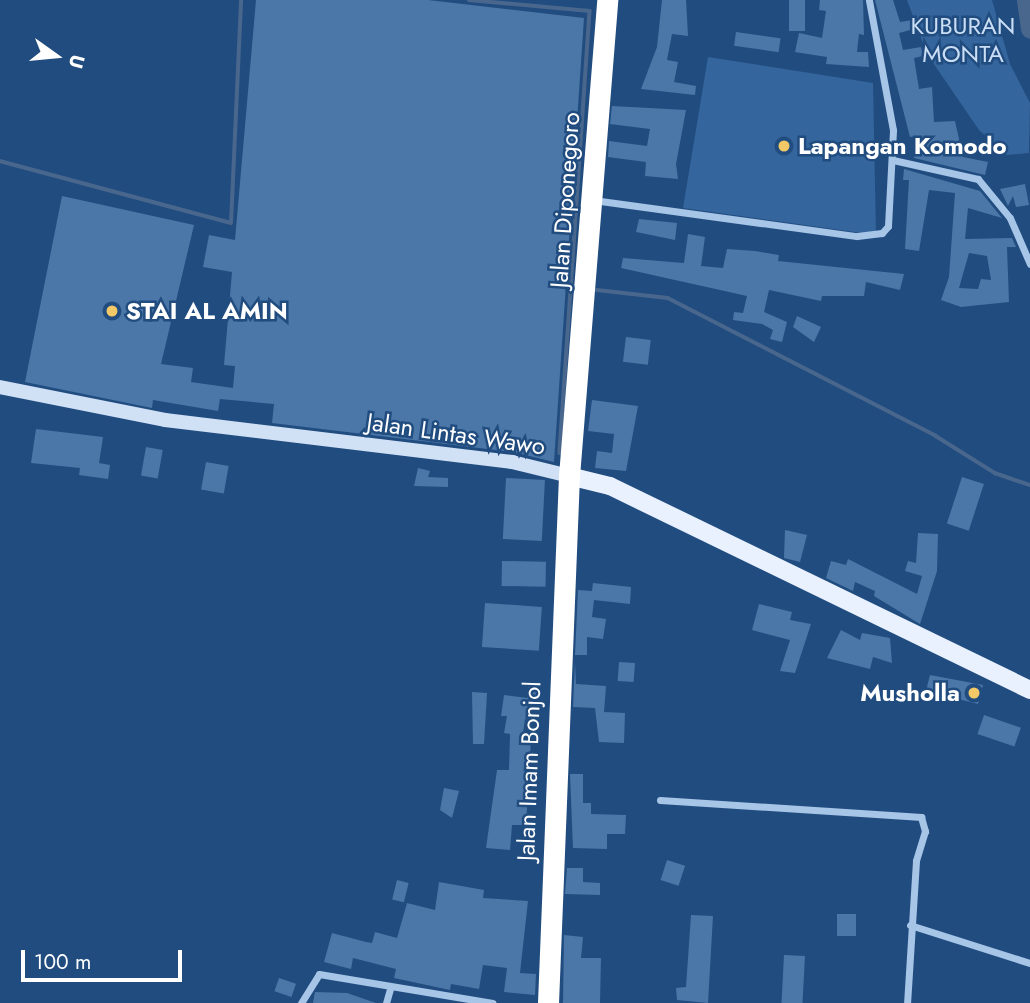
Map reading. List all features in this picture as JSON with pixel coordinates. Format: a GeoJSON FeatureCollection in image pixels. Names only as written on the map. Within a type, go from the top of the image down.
{"type":"FeatureCollection","features":[{"type":"Feature","properties":{"kind":"highway","name":"Jalan Diponegoro"},"geometry":{"type":"LineString","coordinates":[[569,476],[607,0]]}},
{"type":"Feature","properties":{"kind":"highway","name":"Jalan Imam Bonjol"},"geometry":{"type":"LineString","coordinates":[[548,1003],[569,476]]}},
{"type":"Feature","properties":{"kind":"main road","name":"Jalan Lintas Wawo"},"geometry":{"type":"LineString","coordinates":[[569,476],[610,486],[1030,690]]}},
{"type":"Feature","properties":{"kind":"street"},"geometry":{"type":"LineString","coordinates":[[593,200],[878,236],[888,226],[893,160],[869,0]]}},
{"type":"Feature","properties":{"kind":"street"},"geometry":{"type":"LineString","coordinates":[[893,160],[978,179],[1010,218],[1030,264]]}},
{"type":"Feature","properties":{"kind":"street","name":"Jalan Lintas Wawo"},"geometry":{"type":"LineString","coordinates":[[0,387],[165,420],[512,461],[569,476]]}},
{"type":"Feature","properties":{"kind":"street"},"geometry":{"type":"LineString","coordinates":[[660,800],[917,815],[925,831],[916,861],[907,1003]]}},
{"type":"Feature","properties":{"kind":"street"},"geometry":{"type":"LineString","coordinates":[[910,925],[1030,962]]}},
{"type":"Feature","properties":{"kind":"street"},"geometry":{"type":"LineString","coordinates":[[301,1003],[318,974],[390,989],[493,1003]]}},
{"type":"Feature","properties":{"kind":"street"},"geometry":{"type":"LineString","coordinates":[[386,1003],[390,989]]}},
{"type":"Feature","properties":{"kind":"green space","name":"KUBURAN MONTA"},"geometry":{"type":"Polygon","coordinates":[[[907,0],[992,0],[1010,64],[1030,103],[1029,153],[1007,155],[979,130],[927,54],[907,0]]]}},
{"type":"Feature","properties":{"kind":"green space","name":"Lapangan Komodo"},"geometry":{"type":"Polygon","coordinates":[[[708,57],[873,83],[876,235],[683,208],[708,57]]]}},
{"type":"Feature","properties":{"kind":"building"},"geometry":{"type":"Polygon","coordinates":[[[256,0],[428,0],[584,18],[554,462],[513,452],[272,423],[274,404],[220,399],[218,411],[153,400],[152,408],[25,382],[62,196],[194,225],[161,364],[193,368],[191,382],[233,388],[235,366],[224,365],[232,272],[203,267],[209,235],[235,240],[256,0]]]}},
{"type":"Feature","properties":{"kind":"building"},"geometry":{"type":"Polygon","coordinates":[[[662,0],[686,0],[688,36],[672,34],[667,60],[678,62],[674,82],[696,86],[695,95],[641,89],[657,47],[662,0]]]}},
{"type":"Feature","properties":{"kind":"building"},"geometry":{"type":"Polygon","coordinates":[[[789,0],[805,0],[805,31],[789,31],[789,0]]]}},
{"type":"Feature","properties":{"kind":"building"},"geometry":{"type":"Polygon","coordinates":[[[820,0],[863,0],[864,35],[859,34],[857,52],[868,52],[869,67],[826,64],[827,57],[795,52],[799,33],[822,38],[826,11],[819,10],[820,0]]]}},
{"type":"Feature","properties":{"kind":"building"},"geometry":{"type":"Polygon","coordinates":[[[875,0],[893,0],[900,22],[912,20],[914,29],[899,33],[903,50],[921,47],[923,56],[914,58],[919,89],[932,87],[934,122],[955,121],[963,157],[988,162],[985,175],[914,158],[916,136],[910,137],[875,0]]]}},
{"type":"Feature","properties":{"kind":"building"},"geometry":{"type":"Polygon","coordinates":[[[736,32],[781,38],[779,52],[734,46],[736,32]]]}},
{"type":"Feature","properties":{"kind":"building"},"geometry":{"type":"Polygon","coordinates":[[[612,106],[686,110],[676,164],[678,179],[645,176],[646,162],[608,157],[609,141],[647,146],[650,129],[610,124],[612,106]]]}},
{"type":"Feature","properties":{"kind":"building"},"geometry":{"type":"Polygon","coordinates":[[[904,169],[980,191],[1002,218],[968,208],[965,239],[1012,238],[1016,247],[1007,247],[1009,302],[961,307],[941,300],[949,277],[955,193],[929,190],[919,251],[905,249],[909,180],[903,180],[904,169]],[[969,253],[959,288],[978,289],[981,279],[991,280],[987,256],[969,253]]]}},
{"type":"Feature","properties":{"kind":"building"},"geometry":{"type":"Polygon","coordinates":[[[1025,184],[1029,205],[1016,207],[1013,196],[1008,206],[1000,189],[1025,184]]]}},
{"type":"Feature","properties":{"kind":"building"},"geometry":{"type":"Polygon","coordinates":[[[639,219],[677,223],[675,240],[636,232],[639,219]]]}},
{"type":"Feature","properties":{"kind":"building"},"geometry":{"type":"Polygon","coordinates":[[[688,234],[705,237],[701,266],[723,268],[727,249],[779,255],[778,261],[904,274],[900,290],[866,282],[864,296],[822,296],[821,301],[769,290],[764,312],[787,322],[782,342],[770,339],[773,330],[762,324],[733,320],[734,312],[743,313],[747,296],[621,268],[623,258],[684,263],[688,234]]]}},
{"type":"Feature","properties":{"kind":"building"},"geometry":{"type":"Polygon","coordinates":[[[797,316],[821,327],[814,342],[793,327],[797,316]]]}},
{"type":"Feature","properties":{"kind":"building"},"geometry":{"type":"Polygon","coordinates":[[[626,337],[651,340],[648,365],[623,362],[626,337]]]}},
{"type":"Feature","properties":{"kind":"building"},"geometry":{"type":"Polygon","coordinates":[[[592,400],[638,406],[626,471],[595,468],[597,451],[612,453],[614,434],[588,431],[592,400]]]}},
{"type":"Feature","properties":{"kind":"building"},"geometry":{"type":"Polygon","coordinates":[[[36,429],[103,437],[99,463],[110,465],[108,479],[79,475],[80,468],[31,463],[36,429]]]}},
{"type":"Feature","properties":{"kind":"building"},"geometry":{"type":"Polygon","coordinates":[[[146,447],[163,450],[158,479],[141,476],[146,447]]]}},
{"type":"Feature","properties":{"kind":"building"},"geometry":{"type":"Polygon","coordinates":[[[206,462],[229,466],[224,494],[201,490],[206,462]]]}},
{"type":"Feature","properties":{"kind":"building"},"geometry":{"type":"Polygon","coordinates":[[[418,468],[430,471],[428,477],[448,478],[448,487],[414,486],[418,468]]]}},
{"type":"Feature","properties":{"kind":"building"},"geometry":{"type":"Polygon","coordinates":[[[962,477],[984,484],[969,531],[947,524],[962,477]]]}},
{"type":"Feature","properties":{"kind":"building"},"geometry":{"type":"Polygon","coordinates":[[[506,478],[545,480],[542,541],[503,539],[506,478]]]}},
{"type":"Feature","properties":{"kind":"building"},"geometry":{"type":"Polygon","coordinates":[[[785,530],[807,535],[800,562],[784,558],[785,530]]]}},
{"type":"Feature","properties":{"kind":"building"},"geometry":{"type":"Polygon","coordinates":[[[918,533],[938,534],[937,571],[920,624],[874,596],[875,591],[855,582],[853,591],[826,578],[831,561],[846,565],[848,559],[917,594],[922,576],[905,571],[908,561],[916,563],[918,533]]]}},
{"type":"Feature","properties":{"kind":"building"},"geometry":{"type":"Polygon","coordinates":[[[502,561],[546,562],[546,587],[502,586],[502,561]]]}},
{"type":"Feature","properties":{"kind":"building"},"geometry":{"type":"Polygon","coordinates":[[[593,583],[631,587],[630,604],[594,600],[592,617],[606,619],[603,639],[587,637],[587,655],[575,655],[578,590],[592,591],[593,583]]]}},
{"type":"Feature","properties":{"kind":"building"},"geometry":{"type":"Polygon","coordinates":[[[485,603],[542,607],[539,651],[482,647],[485,603]]]}},
{"type":"Feature","properties":{"kind":"building"},"geometry":{"type":"Polygon","coordinates":[[[759,604],[792,612],[790,620],[811,624],[795,673],[780,671],[790,640],[752,630],[759,604]]]}},
{"type":"Feature","properties":{"kind":"building"},"geometry":{"type":"Polygon","coordinates":[[[841,630],[860,640],[862,633],[890,638],[892,663],[873,657],[870,669],[827,658],[841,630]]]}},
{"type":"Feature","properties":{"kind":"building"},"geometry":{"type":"Polygon","coordinates":[[[575,662],[576,684],[606,686],[604,712],[625,713],[624,743],[599,742],[595,708],[573,707],[575,662]]]}},
{"type":"Feature","properties":{"kind":"building"},"geometry":{"type":"Polygon","coordinates":[[[619,662],[635,663],[634,682],[618,681],[619,662]]]}},
{"type":"Feature","properties":{"kind":"building"},"geometry":{"type":"Polygon","coordinates":[[[930,675],[983,685],[978,704],[926,691],[930,675]]]}},
{"type":"Feature","properties":{"kind":"building"},"geometry":{"type":"Polygon","coordinates":[[[528,687],[538,688],[533,720],[525,719],[522,740],[531,740],[526,825],[512,825],[510,850],[486,848],[497,770],[509,770],[510,734],[504,733],[507,716],[501,716],[504,695],[527,698],[528,687]]]}},
{"type":"Feature","properties":{"kind":"building"},"geometry":{"type":"Polygon","coordinates":[[[472,692],[487,693],[484,744],[473,744],[472,692]]]}},
{"type":"Feature","properties":{"kind":"building"},"geometry":{"type":"Polygon","coordinates":[[[984,715],[1021,728],[1014,747],[977,734],[984,715]]]}},
{"type":"Feature","properties":{"kind":"building"},"geometry":{"type":"Polygon","coordinates":[[[570,774],[583,774],[583,803],[591,803],[591,814],[626,815],[625,834],[607,834],[607,849],[573,848],[570,774]]]}},
{"type":"Feature","properties":{"kind":"building"},"geometry":{"type":"Polygon","coordinates":[[[444,788],[459,791],[452,818],[440,810],[444,788]]]}},
{"type":"Feature","properties":{"kind":"building"},"geometry":{"type":"Polygon","coordinates":[[[667,860],[685,866],[679,886],[661,880],[667,860]]]}},
{"type":"Feature","properties":{"kind":"building"},"geometry":{"type":"Polygon","coordinates":[[[567,868],[583,868],[583,882],[600,883],[600,895],[565,894],[567,868]]]}},
{"type":"Feature","properties":{"kind":"building"},"geometry":{"type":"Polygon","coordinates":[[[397,880],[409,883],[404,902],[392,899],[397,880]]]}},
{"type":"Feature","properties":{"kind":"building"},"geometry":{"type":"Polygon","coordinates":[[[439,882],[484,890],[483,898],[528,901],[520,973],[536,974],[535,995],[504,992],[507,968],[483,965],[479,989],[451,984],[450,990],[394,978],[396,969],[353,958],[351,969],[324,962],[332,933],[372,943],[375,932],[397,938],[407,903],[435,910],[439,882]]]}},
{"type":"Feature","properties":{"kind":"building"},"geometry":{"type":"Polygon","coordinates":[[[837,914],[856,914],[856,936],[837,936],[837,914]]]}},
{"type":"Feature","properties":{"kind":"building"},"geometry":{"type":"Polygon","coordinates":[[[691,915],[713,916],[708,1003],[677,1000],[676,988],[686,987],[691,915]]]}},
{"type":"Feature","properties":{"kind":"building"},"geometry":{"type":"Polygon","coordinates":[[[564,935],[583,937],[581,958],[601,958],[600,1003],[563,1003],[564,935]]]}},
{"type":"Feature","properties":{"kind":"building"},"geometry":{"type":"Polygon","coordinates":[[[784,955],[805,956],[803,1003],[781,1003],[784,955]]]}},
{"type":"Feature","properties":{"kind":"building"},"geometry":{"type":"Polygon","coordinates":[[[279,978],[296,984],[291,997],[274,991],[279,978]]]}},
{"type":"Feature","properties":{"kind":"building"},"geometry":{"type":"Polygon","coordinates":[[[315,992],[347,993],[376,1003],[313,1003],[315,992]]]}},
{"type":"Feature","properties":{"kind":"waterway"},"geometry":{"type":"LineString","coordinates":[[0,161],[231,223],[241,0]]}},
{"type":"Feature","properties":{"kind":"waterway"},"geometry":{"type":"LineString","coordinates":[[469,0],[590,11],[560,453]]}},
{"type":"Feature","properties":{"kind":"waterway"},"geometry":{"type":"LineString","coordinates":[[1026,0],[1030,29]]}},
{"type":"Feature","properties":{"kind":"waterway"},"geometry":{"type":"LineString","coordinates":[[597,290],[668,298],[936,436],[995,473],[1030,485]]}},
{"type":"Feature","properties":{"kind":"place","name":"Lapangan Komodo"},"geometry":{"type":"Point","coordinates":[784,146]}},
{"type":"Feature","properties":{"kind":"place","name":"STAI AL AMIN"},"geometry":{"type":"Point","coordinates":[112,311]}},
{"type":"Feature","properties":{"kind":"place","name":"Musholla"},"geometry":{"type":"Point","coordinates":[974,693]}}]}
